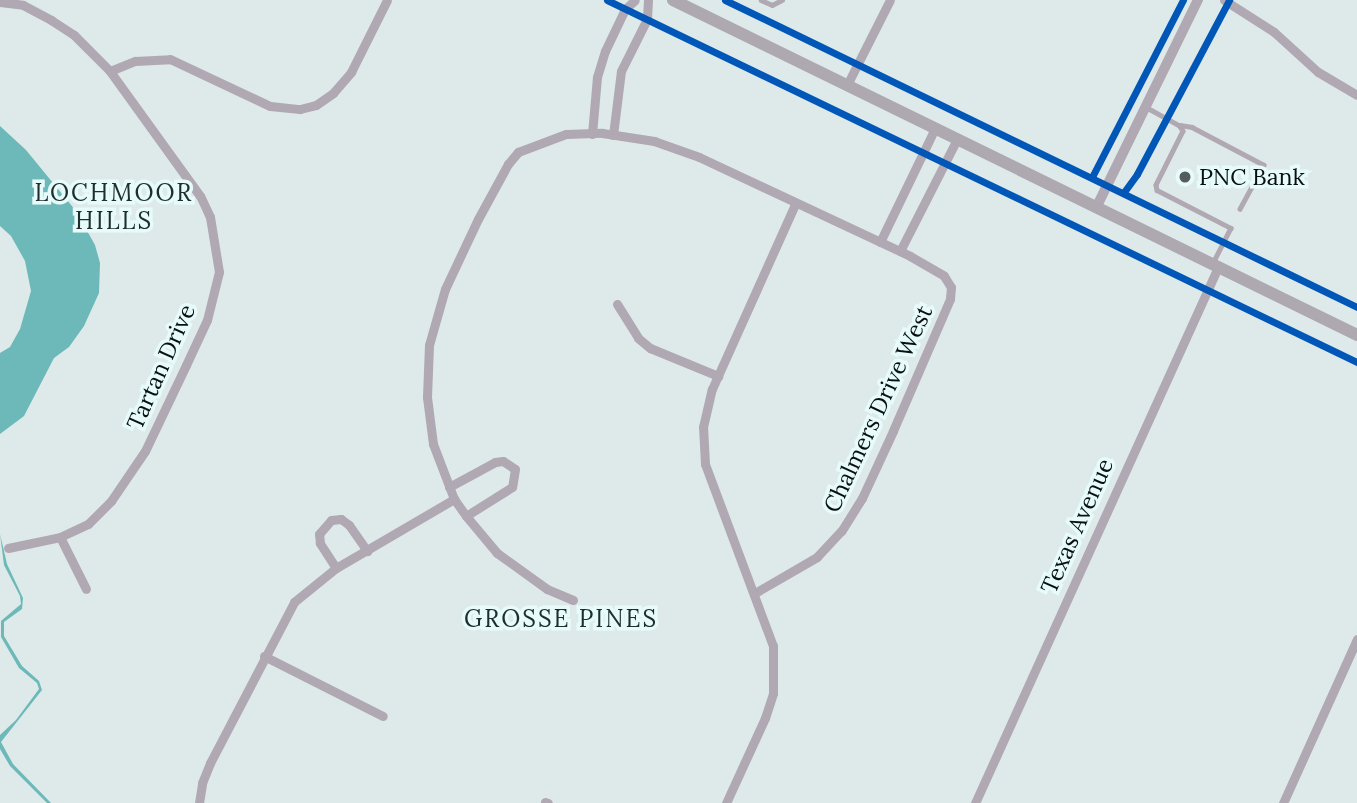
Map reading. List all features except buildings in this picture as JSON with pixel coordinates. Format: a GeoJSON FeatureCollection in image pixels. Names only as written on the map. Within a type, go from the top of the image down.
{"type":"FeatureCollection","features":[{"type":"Feature","properties":{"kind":"main road"},"geometry":{"type":"LineString","coordinates":[[673,0],[1357,335]]}},
{"type":"Feature","properties":{"kind":"street"},"geometry":{"type":"LineString","coordinates":[[110,71],[135,61],[170,59],[270,106],[300,109],[316,105],[333,93],[351,72],[387,0]]}},
{"type":"Feature","properties":{"kind":"street"},"geometry":{"type":"LineString","coordinates":[[597,134],[597,77],[605,51],[625,9],[635,0]]}},
{"type":"Feature","properties":{"kind":"street"},"geometry":{"type":"LineString","coordinates":[[613,135],[621,71],[647,19],[648,0]]}},
{"type":"Feature","properties":{"kind":"street"},"geometry":{"type":"LineString","coordinates":[[847,85],[890,0]]}},
{"type":"Feature","properties":{"kind":"street"},"geometry":{"type":"LineString","coordinates":[[1096,208],[1198,0]]}},
{"type":"Feature","properties":{"kind":"street"},"geometry":{"type":"LineString","coordinates":[[1224,0],[1274,32],[1318,72],[1357,95]]}},
{"type":"Feature","properties":{"kind":"street","name":"Tartan Drive"},"geometry":{"type":"LineString","coordinates":[[0,2],[23,5],[51,20],[74,35],[110,71],[201,196],[211,217],[219,272],[207,320],[145,451],[111,501],[88,524],[60,537],[8,548]]}},
{"type":"Feature","properties":{"kind":"street"},"geometry":{"type":"LineString","coordinates":[[880,242],[934,128]]}},
{"type":"Feature","properties":{"kind":"street","name":"Chalmers Drive West"},"geometry":{"type":"LineString","coordinates":[[573,600],[547,589],[497,553],[466,516],[454,499],[433,444],[427,397],[429,345],[445,289],[490,197],[518,152],[566,134],[613,135],[654,141],[699,157],[794,204],[900,251],[944,276],[951,287],[950,299],[862,498],[841,531],[817,557],[755,593]]}},
{"type":"Feature","properties":{"kind":"street"},"geometry":{"type":"LineString","coordinates":[[900,251],[957,139]]}},
{"type":"Feature","properties":{"kind":"street"},"geometry":{"type":"LineString","coordinates":[[726,803],[765,718],[773,693],[773,646],[705,464],[704,426],[718,376],[794,204]]}},
{"type":"Feature","properties":{"kind":"street","name":"Texas Avenue"},"geometry":{"type":"LineString","coordinates":[[975,803],[1215,265]]}},
{"type":"Feature","properties":{"kind":"street"},"geometry":{"type":"LineString","coordinates":[[617,303],[638,338],[650,348],[718,376]]}},
{"type":"Feature","properties":{"kind":"street"},"geometry":{"type":"LineString","coordinates":[[449,487],[495,462],[503,461],[515,469],[512,487],[466,516]]}},
{"type":"Feature","properties":{"kind":"street"},"geometry":{"type":"LineString","coordinates":[[199,803],[202,783],[210,763],[294,602],[335,568],[454,499]]}},
{"type":"Feature","properties":{"kind":"street"},"geometry":{"type":"LineString","coordinates":[[335,568],[320,543],[319,534],[331,520],[341,519],[349,525],[367,551]]}},
{"type":"Feature","properties":{"kind":"street"},"geometry":{"type":"LineString","coordinates":[[60,537],[86,589]]}},
{"type":"Feature","properties":{"kind":"street"},"geometry":{"type":"LineString","coordinates":[[1283,803],[1357,639]]}},
{"type":"Feature","properties":{"kind":"street"},"geometry":{"type":"LineString","coordinates":[[264,656],[383,716]]}},
{"type":"Feature","properties":{"kind":"lane"},"geometry":{"type":"LineString","coordinates":[[761,0],[772,5],[782,0]]}},
{"type":"Feature","properties":{"kind":"lane"},"geometry":{"type":"LineString","coordinates":[[1144,106],[1179,125],[1192,127],[1264,165],[1240,209]]}},
{"type":"Feature","properties":{"kind":"lane"},"geometry":{"type":"LineString","coordinates":[[1179,125],[1182,131],[1180,140],[1156,185],[1160,192],[1231,228]]}},
{"type":"Feature","properties":{"kind":"lane"},"geometry":{"type":"LineString","coordinates":[[1215,265],[1234,220]]}},
{"type":"Feature","properties":{"kind":"water"},"geometry":{"type":"Polygon","coordinates":[[[0,126],[26,150],[76,211],[95,245],[100,263],[99,293],[84,326],[69,347],[54,358],[24,416],[0,434],[0,353],[10,347],[20,329],[31,291],[25,261],[11,236],[0,226],[0,126]]]}},
{"type":"Feature","properties":{"kind":"water"},"geometry":{"type":"Polygon","coordinates":[[[0,534],[7,564],[23,598],[22,609],[4,622],[4,636],[22,666],[39,681],[42,690],[1,742],[13,764],[51,803],[47,803],[10,766],[0,749],[0,735],[16,720],[39,689],[37,683],[19,668],[1,637],[1,621],[21,604],[20,596],[4,565],[0,534]]]}},
{"type":"Feature","properties":{"kind":"cycle path"},"geometry":{"type":"LineString","coordinates":[[607,0],[1357,362]]}},
{"type":"Feature","properties":{"kind":"cycle path"},"geometry":{"type":"LineString","coordinates":[[725,0],[1357,307]]}},
{"type":"Feature","properties":{"kind":"cycle path"},"geometry":{"type":"LineString","coordinates":[[1092,177],[1183,0]]}},
{"type":"Feature","properties":{"kind":"cycle path"},"geometry":{"type":"LineString","coordinates":[[1124,192],[1137,174],[1229,0]]}},
{"type":"Feature","properties":{"kind":"place","name":"PNC Bank"},"geometry":{"type":"Point","coordinates":[1185,177]}},
{"type":"Feature","properties":{"kind":"district","name":"LOCHMOOR HILLS"},"geometry":{"type":"Point","coordinates":[114,207]}},
{"type":"Feature","properties":{"kind":"district","name":"GROSSE PINES"},"geometry":{"type":"Point","coordinates":[561,619]}}]}
